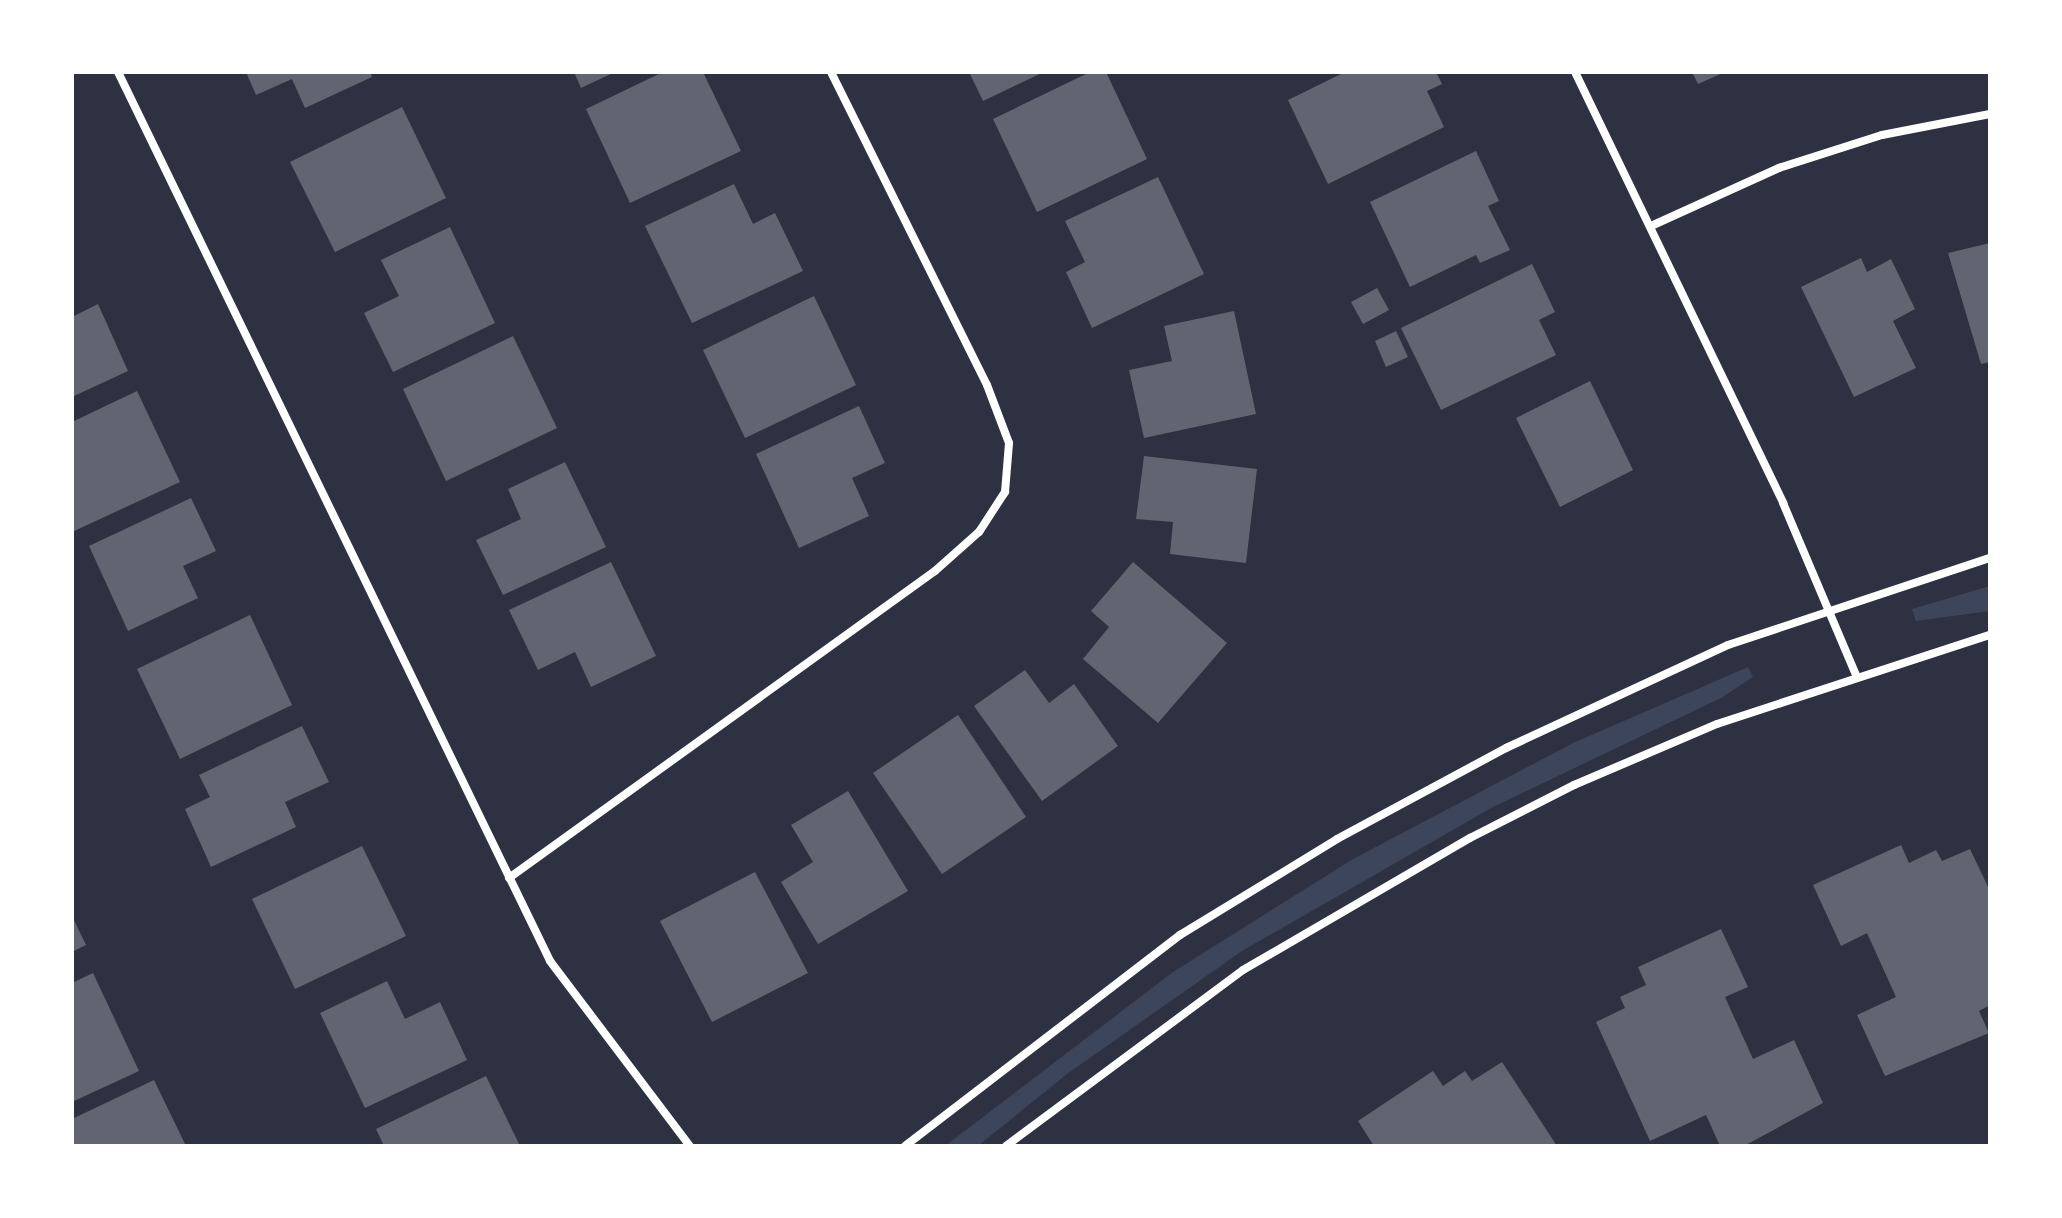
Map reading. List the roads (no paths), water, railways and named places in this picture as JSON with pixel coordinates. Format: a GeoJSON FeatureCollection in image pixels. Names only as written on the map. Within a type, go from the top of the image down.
{"type":"FeatureCollection","features":[{"type":"Feature","properties":{"kind":"street"},"geometry":{"type":"LineString","coordinates":[[118,72],[550,961],[690,1146]]}},
{"type":"Feature","properties":{"kind":"street"},"geometry":{"type":"LineString","coordinates":[[509,878],[935,571],[979,532],[1005,492],[1009,443],[987,385],[831,72]]}},
{"type":"Feature","properties":{"kind":"street"},"geometry":{"type":"LineString","coordinates":[[1575,72],[1651,226],[1857,677]]}},
{"type":"Feature","properties":{"kind":"street"},"geometry":{"type":"LineString","coordinates":[[1651,226],[1779,168],[1882,135],[1990,114]]}},
{"type":"Feature","properties":{"kind":"street"},"geometry":{"type":"LineString","coordinates":[[905,1146],[1180,935],[1337,839],[1635,686],[1829,610],[1990,558]]}},
{"type":"Feature","properties":{"kind":"street"},"geometry":{"type":"LineString","coordinates":[[1006,1146],[1243,970],[1363,897],[1574,785],[1717,724],[1990,635]]}}]}
